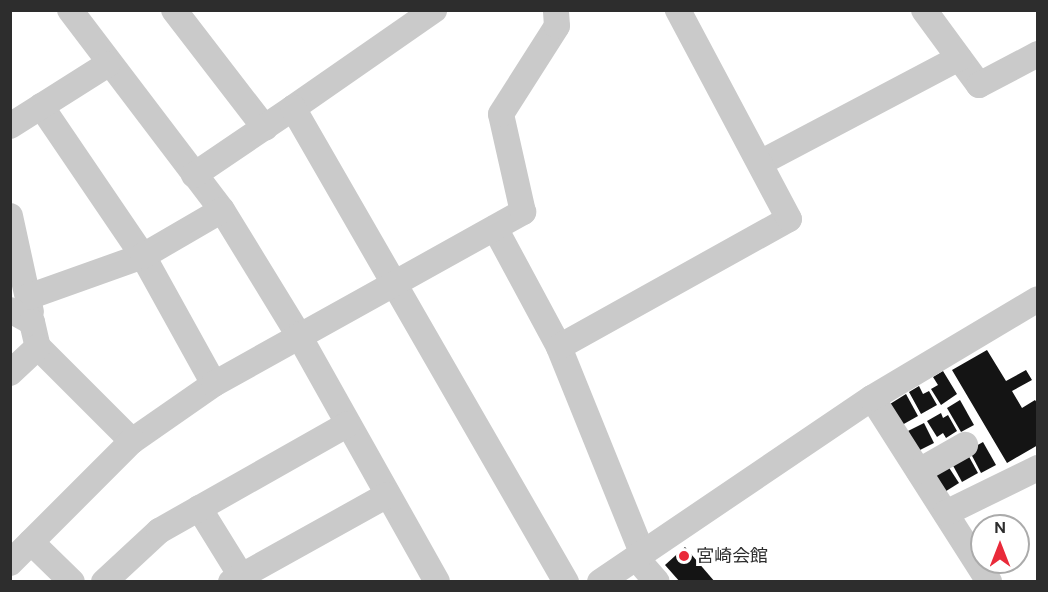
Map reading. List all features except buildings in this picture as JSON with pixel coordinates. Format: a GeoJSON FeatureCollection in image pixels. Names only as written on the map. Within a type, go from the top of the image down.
{"type":"FeatureCollection","features":[{"type":"Feature","properties":{"kind":"street"},"geometry":{"type":"LineString","coordinates":[[174,10],[265,128]]}},
{"type":"Feature","properties":{"kind":"street"},"geometry":{"type":"LineString","coordinates":[[194,175],[434,10]]}},
{"type":"Feature","properties":{"kind":"street"},"geometry":{"type":"LineString","coordinates":[[10,563],[132,441],[214,384],[298,334],[523,212],[501,114],[557,26],[556,10]]}},
{"type":"Feature","properties":{"kind":"street"},"geometry":{"type":"LineString","coordinates":[[559,347],[789,219],[678,10]]}},
{"type":"Feature","properties":{"kind":"street"},"geometry":{"type":"LineString","coordinates":[[924,10],[979,85],[1038,54]]}},
{"type":"Feature","properties":{"kind":"street"},"geometry":{"type":"LineString","coordinates":[[73,12],[108,64],[222,210],[298,334],[437,582]]}},
{"type":"Feature","properties":{"kind":"street"},"geometry":{"type":"LineString","coordinates":[[760,163],[959,58]]}},
{"type":"Feature","properties":{"kind":"street"},"geometry":{"type":"LineString","coordinates":[[10,126],[108,64]]}},
{"type":"Feature","properties":{"kind":"street"},"geometry":{"type":"LineString","coordinates":[[41,106],[143,256],[214,384]]}},
{"type":"Feature","properties":{"kind":"street"},"geometry":{"type":"LineString","coordinates":[[293,108],[397,282],[566,582]]}},
{"type":"Feature","properties":{"kind":"street"},"geometry":{"type":"LineString","coordinates":[[19,310],[143,256],[222,210]]}},
{"type":"Feature","properties":{"kind":"street"},"geometry":{"type":"LineString","coordinates":[[10,216],[19,310],[38,347],[132,441]]}},
{"type":"Feature","properties":{"kind":"street"},"geometry":{"type":"LineString","coordinates":[[495,228],[559,347],[640,557],[657,582]]}},
{"type":"Feature","properties":{"kind":"street"},"geometry":{"type":"LineString","coordinates":[[600,582],[872,398],[1038,299]]}},
{"type":"Feature","properties":{"kind":"street"},"geometry":{"type":"LineString","coordinates":[[10,373],[38,347]]}},
{"type":"Feature","properties":{"kind":"street"},"geometry":{"type":"LineString","coordinates":[[872,398],[989,582]]}},
{"type":"Feature","properties":{"kind":"street"},"geometry":{"type":"LineString","coordinates":[[104,582],[159,531],[348,424]]}},
{"type":"Feature","properties":{"kind":"street"},"geometry":{"type":"LineString","coordinates":[[919,471],[965,445]]}},
{"type":"Feature","properties":{"kind":"street"},"geometry":{"type":"LineString","coordinates":[[946,513],[1038,468]]}},
{"type":"Feature","properties":{"kind":"street"},"geometry":{"type":"LineString","coordinates":[[199,508],[235,578],[387,495]]}},
{"type":"Feature","properties":{"kind":"street"},"geometry":{"type":"LineString","coordinates":[[31,542],[72,582]]}},
{"type":"Feature","properties":{"kind":"place","name":"宮崎会館"},"geometry":{"type":"Point","coordinates":[684,556]}}]}
